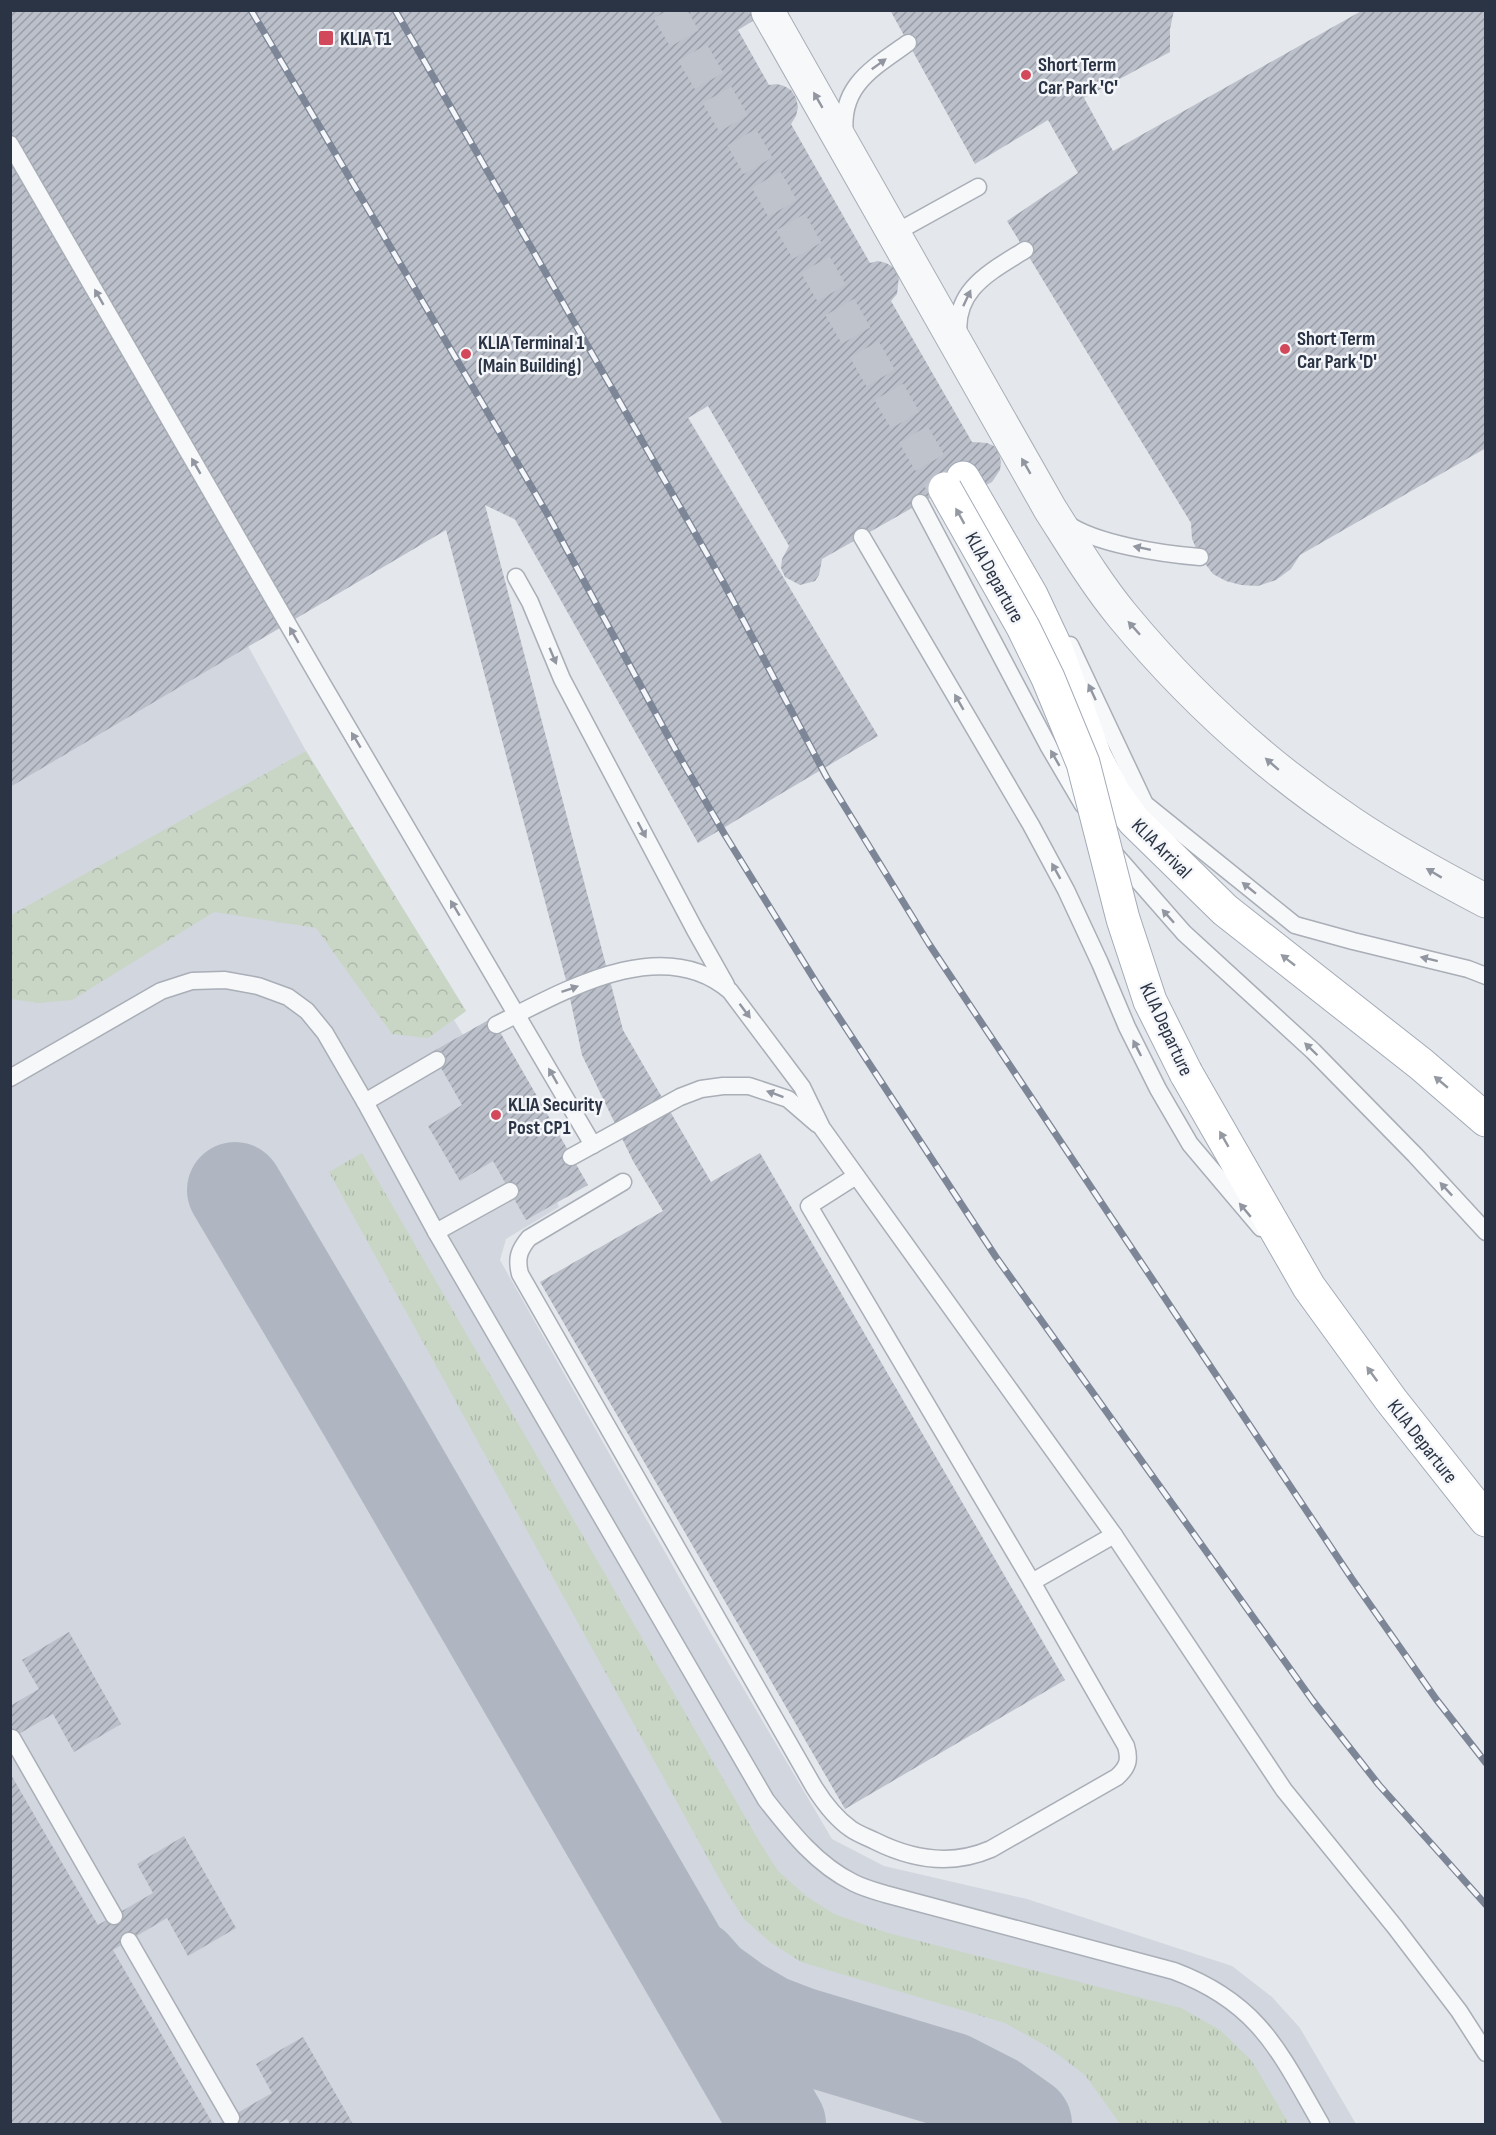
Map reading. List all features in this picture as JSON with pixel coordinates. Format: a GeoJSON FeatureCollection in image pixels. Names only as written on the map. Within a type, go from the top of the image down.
{"type":"FeatureCollection","features":[{"type":"Feature","properties":{"kind":"main road","name":"KLIA Arrival"},"geometry":{"type":"LineString","coordinates":[[954,489],[1031,595],[1055,646],[1095,757],[1115,795],[1134,821],[1225,910],[1421,1064],[1485,1120]]}},
{"type":"Feature","properties":{"kind":"main road","name":"KLIA Departure"},"geometry":{"type":"LineString","coordinates":[[954,489],[1048,678],[1083,763],[1123,918],[1150,1001],[1186,1073],[1309,1287],[1391,1401],[1485,1520]]}},
{"type":"Feature","properties":{"kind":"street"},"geometry":{"type":"LineString","coordinates":[[768,12],[1050,509],[1121,614],[1180,680],[1228,727],[1284,774],[1352,824],[1485,901]]}},
{"type":"Feature","properties":{"kind":"lane"},"geometry":{"type":"LineString","coordinates":[[846,151],[844,129],[847,104],[856,85],[865,74],[908,43]]}},
{"type":"Feature","properties":{"kind":"lane"},"geometry":{"type":"LineString","coordinates":[[10,144],[593,1145]]}},
{"type":"Feature","properties":{"kind":"lane"},"geometry":{"type":"LineString","coordinates":[[893,234],[978,187]]}},
{"type":"Feature","properties":{"kind":"lane"},"geometry":{"type":"LineString","coordinates":[[962,354],[958,330],[961,310],[969,290],[983,276],[1025,250]]}},
{"type":"Feature","properties":{"kind":"lane"},"geometry":{"type":"LineString","coordinates":[[954,489],[1073,651],[1145,804],[1295,925],[1468,969],[1485,976]]}},
{"type":"Feature","properties":{"kind":"lane"},"geometry":{"type":"LineString","coordinates":[[954,489],[1049,747],[1111,849],[1184,933],[1313,1051],[1415,1155],[1485,1232]]}},
{"type":"Feature","properties":{"kind":"lane"},"geometry":{"type":"LineString","coordinates":[[1050,509],[1068,524],[1094,538],[1178,555],[1200,557]]}},
{"type":"Feature","properties":{"kind":"lane"},"geometry":{"type":"LineString","coordinates":[[862,537],[1031,825],[1100,963],[1127,1027],[1158,1089],[1190,1144],[1309,1287]]}},
{"type":"Feature","properties":{"kind":"lane"},"geometry":{"type":"LineString","coordinates":[[516,576],[530,602],[562,679],[695,930],[730,991],[802,1087],[822,1128],[1114,1535],[1284,1790],[1459,2011],[1485,2053]]}},
{"type":"Feature","properties":{"kind":"lane"},"geometry":{"type":"LineString","coordinates":[[496,1025],[562,991],[644,967],[683,967],[717,980],[730,991]]}},
{"type":"Feature","properties":{"kind":"lane"},"geometry":{"type":"LineString","coordinates":[[10,1078],[161,991],[192,981],[225,980],[258,986],[288,997],[307,1011],[325,1033],[436,1232],[766,1800],[796,1839],[823,1863],[854,1883],[885,1894],[1174,1971],[1201,1982],[1235,2003],[1257,2023],[1281,2054],[1322,2124]]}},
{"type":"Feature","properties":{"kind":"lane"},"geometry":{"type":"LineString","coordinates":[[365,1102],[437,1060]]}},
{"type":"Feature","properties":{"kind":"lane"},"geometry":{"type":"LineString","coordinates":[[572,1157],[680,1097],[701,1089],[723,1086],[749,1086],[788,1098],[822,1128]]}},
{"type":"Feature","properties":{"kind":"lane"},"geometry":{"type":"LineString","coordinates":[[623,1182],[529,1238],[520,1248],[517,1261],[520,1274],[814,1787],[831,1811],[852,1830],[881,1844],[921,1858],[948,1860],[977,1856],[1124,1771],[1129,1756],[1126,1746],[1032,1582],[809,1206],[856,1176]]}},
{"type":"Feature","properties":{"kind":"lane"},"geometry":{"type":"LineString","coordinates":[[436,1232],[510,1191]]}},
{"type":"Feature","properties":{"kind":"lane"},"geometry":{"type":"LineString","coordinates":[[1032,1582],[1114,1535]]}},
{"type":"Feature","properties":{"kind":"lane"},"geometry":{"type":"LineString","coordinates":[[12,1738],[114,1916]]}},
{"type":"Feature","properties":{"kind":"lane"},"geometry":{"type":"LineString","coordinates":[[129,1941],[231,2118]]}},
{"type":"Feature","properties":{"kind":"shaded area"},"geometry":{"type":"Polygon","coordinates":[[[11,11],[688,417],[878,736],[698,843],[515,520],[485,505],[248,646],[306,751],[466,1011],[454,1020],[546,1171],[559,1207],[506,1239],[500,1260],[709,1630],[832,1839],[884,1866],[1027,1899],[1232,1966],[1272,1997],[1300,2028],[1356,2124],[11,2124],[11,11]]]}},
{"type":"Feature","properties":{"kind":"green space"},"geometry":{"type":"Polygon","coordinates":[[[306,751],[466,1011],[428,1038],[392,1034],[316,928],[214,912],[72,1000],[38,1003],[11,999],[11,915],[306,751]]]}},
{"type":"Feature","properties":{"kind":"green space"},"geometry":{"type":"Polygon","coordinates":[[[362,1153],[778,1871],[806,1896],[834,1914],[888,1933],[1181,2008],[1220,2030],[1252,2061],[1289,2124],[1120,2124],[1085,2075],[1048,2047],[1005,2023],[801,1962],[770,1942],[744,1919],[725,1889],[329,1172],[362,1153]]]}},
{"type":"Feature","properties":{"kind":"building","name":"KLIA Terminal 1 (Main Building)"},"geometry":{"type":"Polygon","coordinates":[[[10,10],[771,10],[738,30],[769,85],[784,86],[791,90],[796,98],[798,107],[791,124],[870,263],[878,261],[886,263],[893,267],[899,276],[897,294],[891,301],[972,442],[987,443],[994,446],[999,453],[1000,470],[992,482],[984,486],[965,478],[822,559],[819,575],[815,581],[800,585],[785,577],[781,568],[782,559],[789,546],[708,406],[688,418],[878,736],[698,843],[515,519],[485,505],[623,1030],[711,1182],[760,1153],[1065,1680],[845,1809],[540,1282],[663,1211],[633,1161],[582,1055],[567,984],[446,530],[10,787],[10,10]]]}},
{"type":"Feature","properties":{"kind":"building","name":"Short Term Car Park 'D'"},"geometry":{"type":"Polygon","coordinates":[[[890,10],[1174,10],[1170,29],[1170,52],[1084,98],[1113,151],[1363,10],[1486,10],[1486,448],[1300,555],[1291,569],[1276,580],[1258,586],[1241,585],[1213,574],[1200,557],[1192,539],[1191,523],[1007,221],[1078,173],[1048,120],[975,164],[890,10]]]}},
{"type":"Feature","properties":{"kind":"building","name":"KLIA Security Post CP1"},"geometry":{"type":"Polygon","coordinates":[[[492,1018],[588,1185],[526,1220],[493,1161],[460,1181],[428,1126],[462,1105],[432,1052],[492,1018]]]}},
{"type":"Feature","properties":{"kind":"building"},"geometry":{"type":"Polygon","coordinates":[[[69,1632],[121,1724],[74,1752],[53,1714],[10,1739],[10,1706],[39,1689],[22,1660],[69,1632]]]}},
{"type":"Feature","properties":{"kind":"building"},"geometry":{"type":"Polygon","coordinates":[[[10,1773],[98,1925],[153,1893],[137,1864],[184,1836],[236,1928],[188,1956],[167,1918],[113,1950],[213,2124],[10,2124],[10,1773]]]}},
{"type":"Feature","properties":{"kind":"building"},"geometry":{"type":"Polygon","coordinates":[[[303,2037],[353,2124],[290,2124],[287,2119],[277,2124],[218,2124],[272,2093],[256,2064],[303,2037]]]}},
{"type":"Feature","properties":{"kind":"taxiway"},"geometry":{"type":"LineString","coordinates":[[235,1190],[778,2124]]}},
{"type":"Feature","properties":{"kind":"taxiway"},"geometry":{"type":"LineString","coordinates":[[693,1967],[708,1984],[766,2022],[800,2035],[950,2080],[993,2102],[1024,2124]]}},
{"type":"Feature","properties":{"kind":"tunnel"},"geometry":{"type":"LineString","coordinates":[[668,10],[945,489]]}},
{"type":"Feature","properties":{"kind":"railway"},"geometry":{"type":"LineString","coordinates":[[251,10],[548,515],[674,747],[725,835],[819,987],[996,1257],[1313,1701],[1379,1785],[1486,1905]]}},
{"type":"Feature","properties":{"kind":"railway"},"geometry":{"type":"LineString","coordinates":[[395,10],[723,582],[826,776],[929,944],[1352,1579],[1436,1699],[1486,1763]]}},
{"type":"Feature","properties":{"kind":"place","name":"KLIA T1"},"geometry":{"type":"Point","coordinates":[326,38]}},
{"type":"Feature","properties":{"kind":"place","name":"Short Term Car Park 'C'"},"geometry":{"type":"Point","coordinates":[1026,75]}},
{"type":"Feature","properties":{"kind":"place","name":"Short Term Car Park 'D'"},"geometry":{"type":"Point","coordinates":[1285,349]}},
{"type":"Feature","properties":{"kind":"place","name":"KLIA Terminal 1 (Main Building)"},"geometry":{"type":"Point","coordinates":[466,354]}},
{"type":"Feature","properties":{"kind":"place","name":"KLIA Security Post CP1"},"geometry":{"type":"Point","coordinates":[496,1115]}}]}
